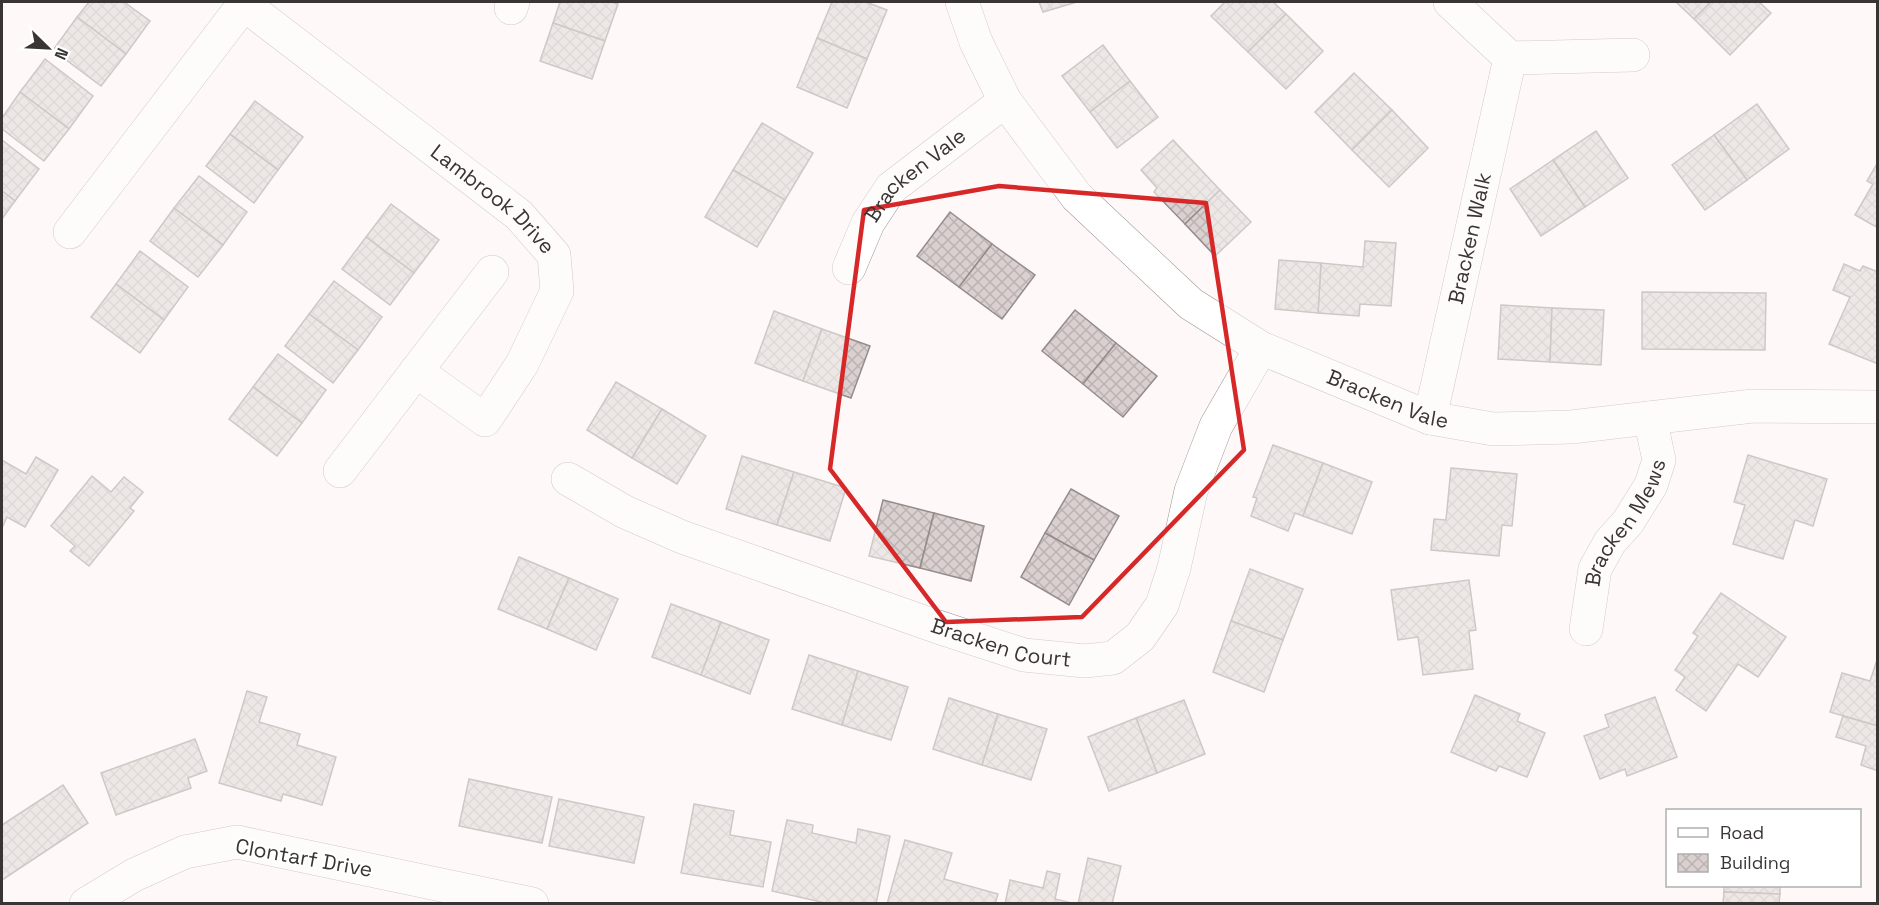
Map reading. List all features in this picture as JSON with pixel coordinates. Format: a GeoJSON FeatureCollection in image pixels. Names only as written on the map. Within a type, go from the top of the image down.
{"type":"FeatureCollection","features":[{"type":"Feature","properties":{"kind":"street","name":"Bracken Vale"},"geometry":{"type":"LineString","coordinates":[[962,2],[976,42],[1005,101],[1077,197],[1191,304],[1261,348],[1430,418],[1492,429],[1571,427],[1752,406],[1878,407]]}},
{"type":"Feature","properties":{"kind":"street"},"geometry":{"type":"LineString","coordinates":[[1450,2],[1510,58],[1633,55]]}},
{"type":"Feature","properties":{"kind":"street","name":"Lambrook Drive"},"geometry":{"type":"LineString","coordinates":[[70,232],[243,3],[519,215],[554,255],[557,291],[522,364],[484,420],[416,371]]}},
{"type":"Feature","properties":{"kind":"street","name":"Bracken Walk"},"geometry":{"type":"LineString","coordinates":[[1430,418],[1510,58]]}},
{"type":"Feature","properties":{"kind":"street","name":"Bracken Vale"},"geometry":{"type":"LineString","coordinates":[[849,268],[867,223],[891,188],[1005,101]]}},
{"type":"Feature","properties":{"kind":"street"},"geometry":{"type":"LineString","coordinates":[[340,471],[492,272]]}},
{"type":"Feature","properties":{"kind":"street","name":"Bracken Court"},"geometry":{"type":"LineString","coordinates":[[568,479],[625,512],[682,537],[938,627],[1024,655],[1085,661],[1113,658],[1140,637],[1162,605],[1174,568],[1191,491],[1216,426],[1261,348]]}},
{"type":"Feature","properties":{"kind":"street","name":"Bracken Mews"},"geometry":{"type":"LineString","coordinates":[[1586,629],[1595,569],[1610,542],[1628,522],[1651,485],[1659,460],[1650,418]]}},
{"type":"Feature","properties":{"kind":"street","name":"Clontarf Drive"},"geometry":{"type":"LineString","coordinates":[[86,903],[134,875],[185,852],[237,842],[532,903]]}},
{"type":"Feature","properties":{"kind":"highlighted area"},"geometry":{"type":"Polygon","coordinates":[[[999,186],[1206,203],[1244,450],[1082,617],[946,622],[830,469],[864,210],[999,186]]]}},
{"type":"Feature","properties":{"kind":"building"},"geometry":{"type":"Polygon","coordinates":[[[89,2],[124,2],[150,21],[126,54],[77,17],[89,2]]]}},
{"type":"Feature","properties":{"kind":"building"},"geometry":{"type":"Polygon","coordinates":[[[560,2],[618,4],[605,41],[553,23],[560,2]]]}},
{"type":"Feature","properties":{"kind":"building"},"geometry":{"type":"Polygon","coordinates":[[[832,2],[866,2],[887,10],[867,59],[817,38],[832,2]]]}},
{"type":"Feature","properties":{"kind":"building"},"geometry":{"type":"Polygon","coordinates":[[[1039,2],[1077,2],[1043,12],[1039,2]]]}},
{"type":"Feature","properties":{"kind":"building"},"geometry":{"type":"Polygon","coordinates":[[[1225,2],[1273,2],[1286,14],[1248,52],[1211,16],[1225,2]]]}},
{"type":"Feature","properties":{"kind":"building"},"geometry":{"type":"Polygon","coordinates":[[[1676,2],[1711,2],[1694,19],[1676,2]]]}},
{"type":"Feature","properties":{"kind":"building"},"geometry":{"type":"Polygon","coordinates":[[[1711,2],[1759,2],[1771,13],[1730,55],[1694,19],[1711,2]]]}},
{"type":"Feature","properties":{"kind":"building"},"geometry":{"type":"Polygon","coordinates":[[[1286,14],[1323,51],[1286,89],[1248,52],[1286,14]]]}},
{"type":"Feature","properties":{"kind":"building"},"geometry":{"type":"Polygon","coordinates":[[[77,17],[126,54],[101,86],[53,50],[77,17]]]}},
{"type":"Feature","properties":{"kind":"building"},"geometry":{"type":"Polygon","coordinates":[[[553,23],[605,41],[592,79],[540,61],[553,23]]]}},
{"type":"Feature","properties":{"kind":"building"},"geometry":{"type":"Polygon","coordinates":[[[817,38],[867,59],[847,108],[797,87],[817,38]]]}},
{"type":"Feature","properties":{"kind":"building"},"geometry":{"type":"Polygon","coordinates":[[[1103,45],[1130,81],[1090,112],[1062,76],[1103,45]]]}},
{"type":"Feature","properties":{"kind":"building"},"geometry":{"type":"Polygon","coordinates":[[[45,59],[93,96],[69,129],[20,92],[45,59]]]}},
{"type":"Feature","properties":{"kind":"building"},"geometry":{"type":"Polygon","coordinates":[[[1354,73],[1392,110],[1352,150],[1315,112],[1354,73]]]}},
{"type":"Feature","properties":{"kind":"building"},"geometry":{"type":"Polygon","coordinates":[[[1130,81],[1158,117],[1117,148],[1090,112],[1130,81]]]}},
{"type":"Feature","properties":{"kind":"building"},"geometry":{"type":"Polygon","coordinates":[[[20,92],[69,129],[44,161],[2,129],[2,118],[20,92]]]}},
{"type":"Feature","properties":{"kind":"building"},"geometry":{"type":"Polygon","coordinates":[[[255,101],[303,137],[278,170],[230,134],[255,101]]]}},
{"type":"Feature","properties":{"kind":"building"},"geometry":{"type":"Polygon","coordinates":[[[1757,104],[1789,149],[1747,180],[1714,135],[1757,104]]]}},
{"type":"Feature","properties":{"kind":"building"},"geometry":{"type":"Polygon","coordinates":[[[1392,110],[1428,148],[1389,187],[1352,150],[1392,110]]]}},
{"type":"Feature","properties":{"kind":"building"},"geometry":{"type":"Polygon","coordinates":[[[762,123],[813,153],[785,200],[733,170],[762,123]]]}},
{"type":"Feature","properties":{"kind":"building"},"geometry":{"type":"Polygon","coordinates":[[[1596,131],[1628,178],[1585,207],[1553,160],[1596,131]]]}},
{"type":"Feature","properties":{"kind":"building"},"geometry":{"type":"Polygon","coordinates":[[[230,134],[278,170],[254,203],[206,166],[230,134]]]}},
{"type":"Feature","properties":{"kind":"building"},"geometry":{"type":"Polygon","coordinates":[[[1714,135],[1747,180],[1705,210],[1672,165],[1714,135]]]}},
{"type":"Feature","properties":{"kind":"building"},"geometry":{"type":"Polygon","coordinates":[[[2,140],[39,169],[15,201],[2,191],[2,140]]]}},
{"type":"Feature","properties":{"kind":"building"},"geometry":{"type":"Polygon","coordinates":[[[1173,140],[1220,190],[1185,224],[1154,192],[1157,188],[1141,170],[1173,140]]]}},
{"type":"Feature","properties":{"kind":"building"},"geometry":{"type":"Polygon","coordinates":[[[1553,160],[1585,207],[1541,236],[1510,189],[1553,160]]]}},
{"type":"Feature","properties":{"kind":"building"},"geometry":{"type":"Polygon","coordinates":[[[1878,162],[1878,228],[1855,215],[1873,184],[1867,181],[1878,162]]]}},
{"type":"Feature","properties":{"kind":"building"},"geometry":{"type":"Polygon","coordinates":[[[733,170],[785,200],[757,247],[705,217],[733,170]]]}},
{"type":"Feature","properties":{"kind":"building"},"geometry":{"type":"Polygon","coordinates":[[[199,176],[247,212],[223,245],[174,208],[199,176]]]}},
{"type":"Feature","properties":{"kind":"building"},"geometry":{"type":"Polygon","coordinates":[[[1220,190],[1251,222],[1215,256],[1185,224],[1220,190]]]}},
{"type":"Feature","properties":{"kind":"building"},"geometry":{"type":"Polygon","coordinates":[[[2,191],[15,201],[2,219],[2,191]]]}},
{"type":"Feature","properties":{"kind":"building"},"geometry":{"type":"Polygon","coordinates":[[[391,204],[439,240],[414,273],[366,237],[391,204]]]}},
{"type":"Feature","properties":{"kind":"building"},"geometry":{"type":"Polygon","coordinates":[[[174,208],[223,245],[198,277],[150,241],[174,208]]]}},
{"type":"Feature","properties":{"kind":"building"},"geometry":{"type":"Polygon","coordinates":[[[950,212],[992,244],[959,287],[917,256],[950,212]]]}},
{"type":"Feature","properties":{"kind":"building"},"geometry":{"type":"Polygon","coordinates":[[[366,237],[414,273],[390,305],[342,269],[366,237]]]}},
{"type":"Feature","properties":{"kind":"building"},"geometry":{"type":"Polygon","coordinates":[[[1365,241],[1396,243],[1391,306],[1360,304],[1359,316],[1318,313],[1321,263],[1363,267],[1365,241]]]}},
{"type":"Feature","properties":{"kind":"building"},"geometry":{"type":"Polygon","coordinates":[[[992,244],[1035,275],[1002,319],[959,287],[992,244]]]}},
{"type":"Feature","properties":{"kind":"building"},"geometry":{"type":"Polygon","coordinates":[[[140,251],[188,287],[164,320],[116,284],[140,251]]]}},
{"type":"Feature","properties":{"kind":"building"},"geometry":{"type":"Polygon","coordinates":[[[1279,260],[1321,263],[1318,313],[1275,309],[1279,260]]]}},
{"type":"Feature","properties":{"kind":"building"},"geometry":{"type":"Polygon","coordinates":[[[1844,264],[1860,271],[1863,266],[1878,272],[1878,364],[1829,344],[1850,297],[1833,290],[1844,264]]]}},
{"type":"Feature","properties":{"kind":"building"},"geometry":{"type":"Polygon","coordinates":[[[334,281],[382,317],[358,350],[309,314],[334,281]]]}},
{"type":"Feature","properties":{"kind":"building"},"geometry":{"type":"Polygon","coordinates":[[[116,284],[164,320],[140,353],[91,317],[116,284]]]}},
{"type":"Feature","properties":{"kind":"building"},"geometry":{"type":"Polygon","coordinates":[[[1642,292],[1766,293],[1765,350],[1642,349],[1642,292]]]}},
{"type":"Feature","properties":{"kind":"building"},"geometry":{"type":"Polygon","coordinates":[[[1501,305],[1552,308],[1550,362],[1498,359],[1501,305]]]}},
{"type":"Feature","properties":{"kind":"building"},"geometry":{"type":"Polygon","coordinates":[[[1552,308],[1604,310],[1601,365],[1550,362],[1552,308]]]}},
{"type":"Feature","properties":{"kind":"building"},"geometry":{"type":"Polygon","coordinates":[[[1075,310],[1116,343],[1083,384],[1042,351],[1075,310]]]}},
{"type":"Feature","properties":{"kind":"building"},"geometry":{"type":"Polygon","coordinates":[[[774,311],[822,329],[803,381],[755,363],[774,311]]]}},
{"type":"Feature","properties":{"kind":"building"},"geometry":{"type":"Polygon","coordinates":[[[309,314],[358,350],[333,383],[285,346],[309,314]]]}},
{"type":"Feature","properties":{"kind":"building"},"geometry":{"type":"Polygon","coordinates":[[[822,329],[870,346],[851,398],[803,381],[822,329]]]}},
{"type":"Feature","properties":{"kind":"building"},"geometry":{"type":"Polygon","coordinates":[[[1116,343],[1157,376],[1123,417],[1083,384],[1116,343]]]}},
{"type":"Feature","properties":{"kind":"building"},"geometry":{"type":"Polygon","coordinates":[[[278,354],[326,390],[302,423],[253,387],[278,354]]]}},
{"type":"Feature","properties":{"kind":"building"},"geometry":{"type":"Polygon","coordinates":[[[616,382],[662,409],[632,458],[587,430],[616,382]]]}},
{"type":"Feature","properties":{"kind":"building"},"geometry":{"type":"Polygon","coordinates":[[[253,387],[302,423],[277,456],[229,419],[253,387]]]}},
{"type":"Feature","properties":{"kind":"building"},"geometry":{"type":"Polygon","coordinates":[[[662,409],[706,436],[677,484],[632,458],[662,409]]]}},
{"type":"Feature","properties":{"kind":"building"},"geometry":{"type":"Polygon","coordinates":[[[1273,445],[1323,463],[1303,516],[1295,513],[1288,531],[1251,516],[1257,498],[1253,497],[1273,445]]]}},
{"type":"Feature","properties":{"kind":"building"},"geometry":{"type":"Polygon","coordinates":[[[1748,455],[1827,479],[1813,526],[1795,520],[1783,559],[1733,544],[1745,505],[1734,502],[1748,455]]]}},
{"type":"Feature","properties":{"kind":"building"},"geometry":{"type":"Polygon","coordinates":[[[742,456],[794,472],[777,525],[726,509],[742,456]]]}},
{"type":"Feature","properties":{"kind":"building"},"geometry":{"type":"Polygon","coordinates":[[[36,457],[58,470],[25,527],[7,517],[2,528],[2,460],[26,474],[36,457]]]}},
{"type":"Feature","properties":{"kind":"building"},"geometry":{"type":"Polygon","coordinates":[[[1323,463],[1372,482],[1352,534],[1303,516],[1323,463]]]}},
{"type":"Feature","properties":{"kind":"building"},"geometry":{"type":"Polygon","coordinates":[[[1451,468],[1517,474],[1512,526],[1502,525],[1499,556],[1431,550],[1434,519],[1446,520],[1451,468]]]}},
{"type":"Feature","properties":{"kind":"building"},"geometry":{"type":"Polygon","coordinates":[[[794,472],[846,488],[830,541],[777,525],[794,472]]]}},
{"type":"Feature","properties":{"kind":"building"},"geometry":{"type":"Polygon","coordinates":[[[92,476],[111,492],[124,477],[143,492],[130,508],[134,511],[89,566],[70,551],[75,546],[51,526],[92,476]]]}},
{"type":"Feature","properties":{"kind":"building"},"geometry":{"type":"Polygon","coordinates":[[[1071,489],[1119,516],[1094,560],[1045,533],[1071,489]]]}},
{"type":"Feature","properties":{"kind":"building"},"geometry":{"type":"Polygon","coordinates":[[[883,500],[934,513],[920,568],[869,556],[883,500]]]}},
{"type":"Feature","properties":{"kind":"building"},"geometry":{"type":"Polygon","coordinates":[[[934,513],[984,526],[971,581],[920,568],[934,513]]]}},
{"type":"Feature","properties":{"kind":"building"},"geometry":{"type":"Polygon","coordinates":[[[1045,533],[1094,560],[1069,605],[1021,577],[1045,533]]]}},
{"type":"Feature","properties":{"kind":"building"},"geometry":{"type":"Polygon","coordinates":[[[519,557],[569,578],[547,629],[498,609],[519,557]]]}},
{"type":"Feature","properties":{"kind":"building"},"geometry":{"type":"Polygon","coordinates":[[[1250,569],[1303,589],[1283,640],[1231,621],[1250,569]]]}},
{"type":"Feature","properties":{"kind":"building"},"geometry":{"type":"Polygon","coordinates":[[[569,578],[618,599],[596,650],[547,629],[569,578]]]}},
{"type":"Feature","properties":{"kind":"building"},"geometry":{"type":"Polygon","coordinates":[[[1469,580],[1476,630],[1469,631],[1473,669],[1423,675],[1418,637],[1398,640],[1391,590],[1469,580]]]}},
{"type":"Feature","properties":{"kind":"building"},"geometry":{"type":"Polygon","coordinates":[[[1721,593],[1786,637],[1758,677],[1738,664],[1706,711],[1676,690],[1685,677],[1675,670],[1698,636],[1693,633],[1721,593]]]}},
{"type":"Feature","properties":{"kind":"building"},"geometry":{"type":"Polygon","coordinates":[[[671,604],[721,622],[701,675],[652,657],[671,604]]]}},
{"type":"Feature","properties":{"kind":"building"},"geometry":{"type":"Polygon","coordinates":[[[1231,621],[1283,640],[1264,692],[1213,672],[1231,621]]]}},
{"type":"Feature","properties":{"kind":"building"},"geometry":{"type":"Polygon","coordinates":[[[721,622],[769,640],[750,694],[701,675],[721,622]]]}},
{"type":"Feature","properties":{"kind":"building"},"geometry":{"type":"Polygon","coordinates":[[[809,655],[858,671],[842,725],[792,709],[809,655]]]}},
{"type":"Feature","properties":{"kind":"building"},"geometry":{"type":"Polygon","coordinates":[[[1878,657],[1878,726],[1830,712],[1842,673],[1870,681],[1878,657]]]}},
{"type":"Feature","properties":{"kind":"building"},"geometry":{"type":"Polygon","coordinates":[[[858,671],[908,687],[891,740],[842,725],[858,671]]]}},
{"type":"Feature","properties":{"kind":"building"},"geometry":{"type":"Polygon","coordinates":[[[247,691],[267,697],[259,722],[300,734],[297,745],[336,757],[322,805],[283,794],[281,801],[219,783],[247,691]]]}},
{"type":"Feature","properties":{"kind":"building"},"geometry":{"type":"Polygon","coordinates":[[[1475,695],[1520,714],[1517,721],[1545,733],[1527,777],[1499,766],[1496,771],[1451,752],[1475,695]]]}},
{"type":"Feature","properties":{"kind":"building"},"geometry":{"type":"Polygon","coordinates":[[[1655,697],[1677,757],[1627,776],[1625,769],[1600,779],[1584,736],[1609,727],[1605,715],[1655,697]]]}},
{"type":"Feature","properties":{"kind":"building"},"geometry":{"type":"Polygon","coordinates":[[[949,698],[998,714],[982,765],[933,749],[949,698]]]}},
{"type":"Feature","properties":{"kind":"building"},"geometry":{"type":"Polygon","coordinates":[[[1184,700],[1205,754],[1157,773],[1136,718],[1184,700]]]}},
{"type":"Feature","properties":{"kind":"building"},"geometry":{"type":"Polygon","coordinates":[[[998,714],[1047,729],[1031,780],[982,765],[998,714]]]}},
{"type":"Feature","properties":{"kind":"building"},"geometry":{"type":"Polygon","coordinates":[[[1843,716],[1878,726],[1878,771],[1861,765],[1866,746],[1836,737],[1843,716]]]}},
{"type":"Feature","properties":{"kind":"building"},"geometry":{"type":"Polygon","coordinates":[[[1136,718],[1157,773],[1109,791],[1088,737],[1136,718]]]}},
{"type":"Feature","properties":{"kind":"building"},"geometry":{"type":"Polygon","coordinates":[[[195,739],[207,771],[188,778],[191,788],[116,815],[101,773],[195,739]]]}},
{"type":"Feature","properties":{"kind":"building"},"geometry":{"type":"Polygon","coordinates":[[[469,779],[552,797],[542,843],[459,826],[469,779]]]}},
{"type":"Feature","properties":{"kind":"building"},"geometry":{"type":"Polygon","coordinates":[[[63,785],[88,823],[2,880],[2,825],[63,785]]]}},
{"type":"Feature","properties":{"kind":"building"},"geometry":{"type":"Polygon","coordinates":[[[559,799],[644,817],[634,863],[549,846],[559,799]]]}},
{"type":"Feature","properties":{"kind":"building"},"geometry":{"type":"Polygon","coordinates":[[[694,804],[734,811],[730,835],[771,842],[763,887],[681,873],[694,804]]]}},
{"type":"Feature","properties":{"kind":"building"},"geometry":{"type":"Polygon","coordinates":[[[787,820],[813,825],[812,833],[856,843],[858,829],[890,836],[876,904],[830,904],[772,891],[787,820]]]}},
{"type":"Feature","properties":{"kind":"building"},"geometry":{"type":"Polygon","coordinates":[[[905,840],[952,853],[944,879],[998,894],[995,904],[887,904],[905,840]]]}},
{"type":"Feature","properties":{"kind":"building"},"geometry":{"type":"Polygon","coordinates":[[[1088,858],[1121,866],[1112,904],[1078,904],[1088,858]]]}},
{"type":"Feature","properties":{"kind":"building"},"geometry":{"type":"Polygon","coordinates":[[[1047,871],[1060,874],[1055,899],[1076,904],[1005,904],[1010,880],[1043,888],[1047,871]]]}},
{"type":"Feature","properties":{"kind":"building"},"geometry":{"type":"Polygon","coordinates":[[[1724,887],[1780,887],[1780,894],[1724,892],[1724,887]]]}},
{"type":"Feature","properties":{"kind":"building"},"geometry":{"type":"Polygon","coordinates":[[[1724,892],[1780,894],[1779,904],[1723,904],[1724,892]]]}}]}
